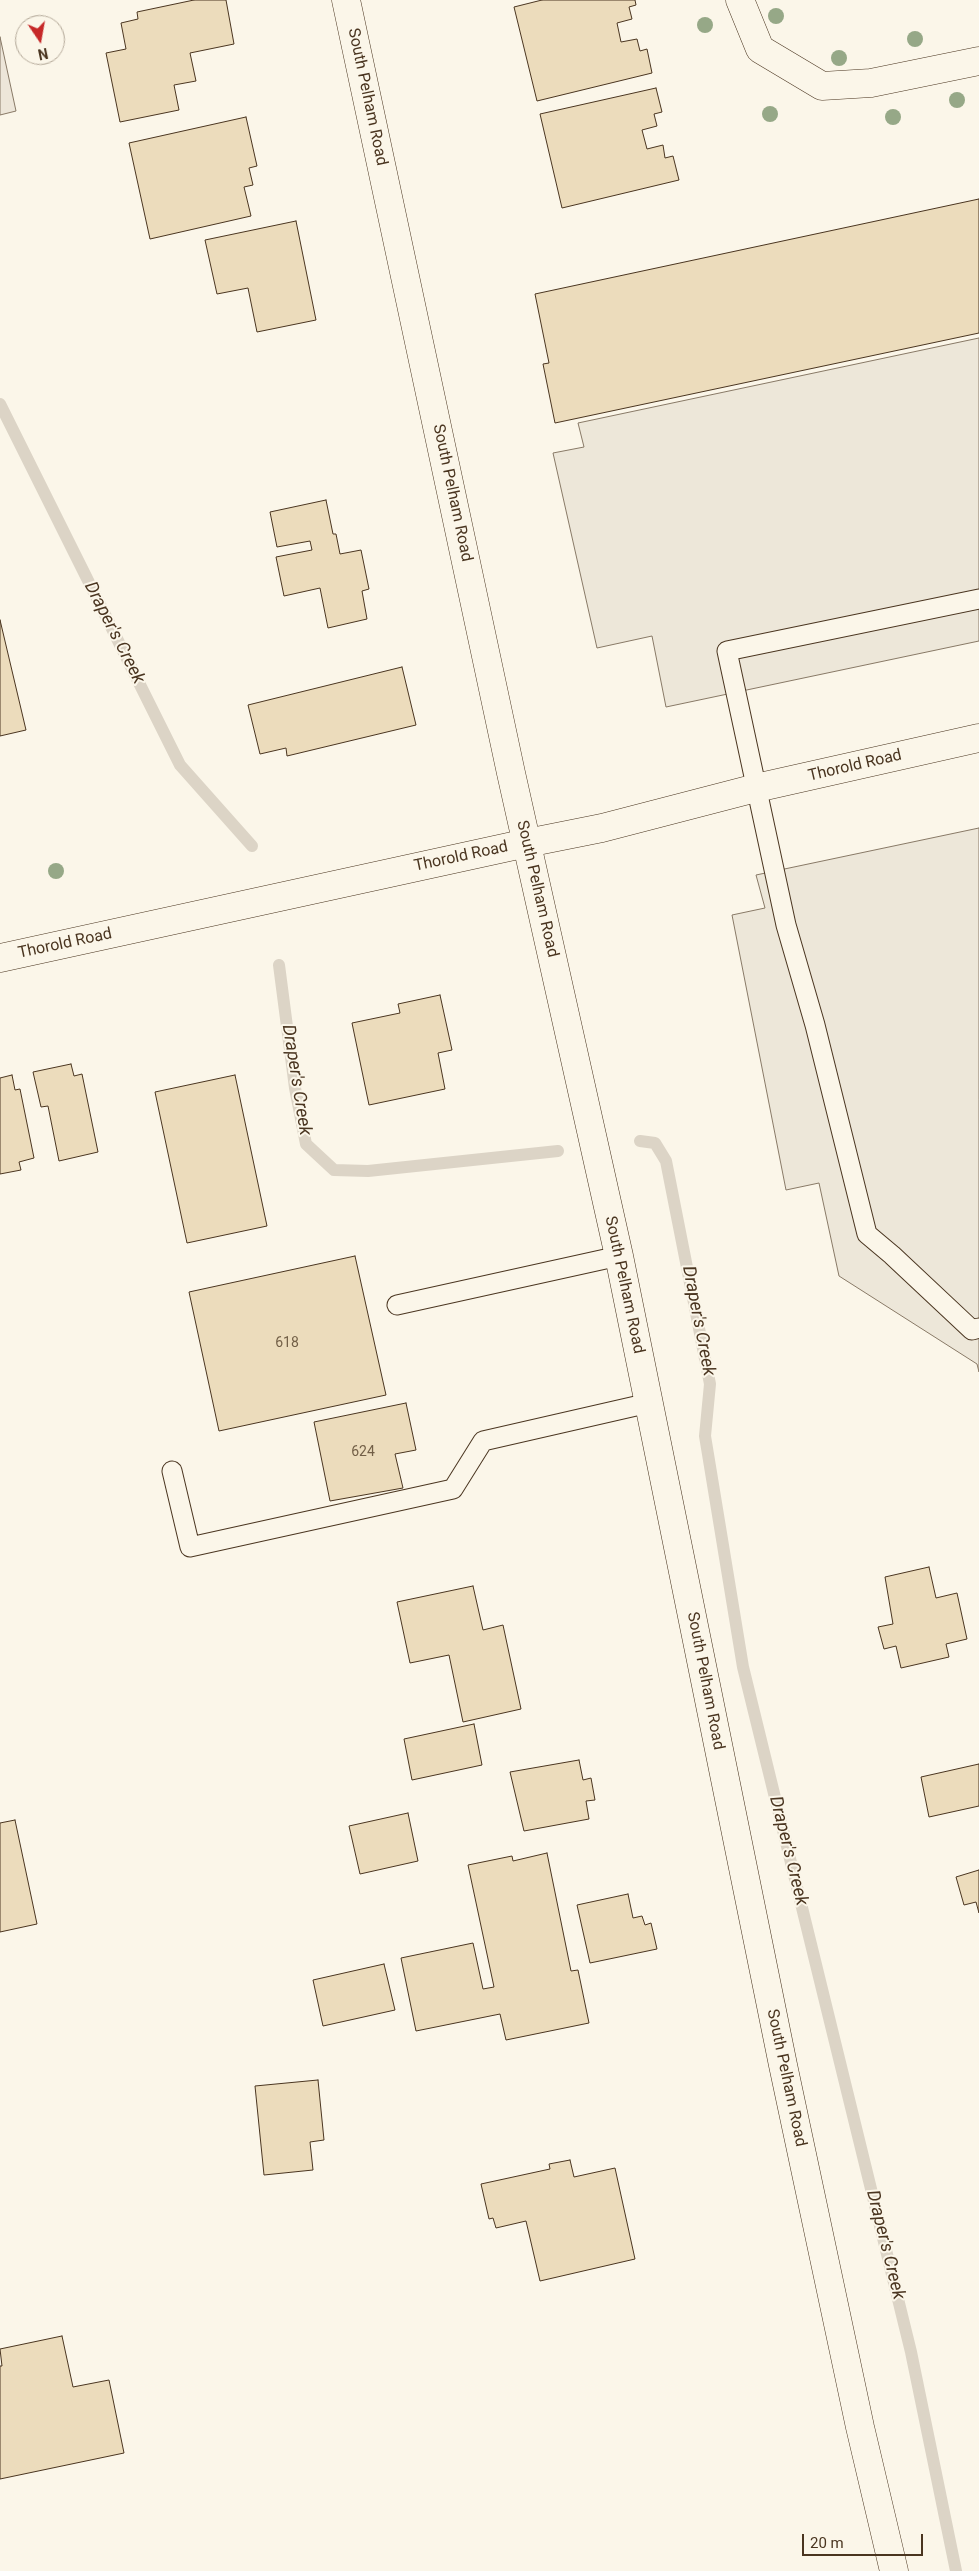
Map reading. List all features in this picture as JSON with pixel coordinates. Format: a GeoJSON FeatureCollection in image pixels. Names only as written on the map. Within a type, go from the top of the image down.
{"type":"FeatureCollection","features":[{"type":"Feature","properties":{"kind":"main road","name":"South Pelham Road"},"geometry":{"type":"LineString","coordinates":[[346,0],[527,843],[619,1256],[799,2142],[860,2427],[894,2571]]}},
{"type":"Feature","properties":{"kind":"main road"},"geometry":{"type":"LineString","coordinates":[[740,0],[760,49],[822,86],[871,83],[979,61]]}},
{"type":"Feature","properties":{"kind":"main road","name":"Thorold Road"},"geometry":{"type":"LineString","coordinates":[[0,958],[602,828],[756,788],[979,738]]}},
{"type":"Feature","properties":{"kind":"lane"},"geometry":{"type":"LineString","coordinates":[[979,599],[727,651],[786,925],[815,1025],[867,1234],[892,1254],[972,1330],[979,1328]]}},
{"type":"Feature","properties":{"kind":"lane"},"geometry":{"type":"LineString","coordinates":[[397,1305],[619,1256]]}},
{"type":"Feature","properties":{"kind":"lane"},"geometry":{"type":"LineString","coordinates":[[172,1471],[190,1546],[453,1488],[484,1441],[648,1403]]}},
{"type":"Feature","properties":{"kind":"shaded area"},"geometry":{"type":"Polygon","coordinates":[[[0,37],[16,111],[0,115],[0,37]]]}},
{"type":"Feature","properties":{"kind":"shaded area"},"geometry":{"type":"Polygon","coordinates":[[[979,338],[979,641],[666,707],[652,636],[597,648],[553,453],[584,447],[578,423],[979,338]]]}},
{"type":"Feature","properties":{"kind":"shaded area"},"geometry":{"type":"Polygon","coordinates":[[[979,828],[979,1372],[977,1364],[839,1276],[819,1183],[786,1190],[732,915],[765,908],[756,875],[979,828]]]}},
{"type":"Feature","properties":{"kind":"building"},"geometry":{"type":"Polygon","coordinates":[[[194,0],[226,0],[234,44],[190,53],[196,81],[174,85],[179,110],[120,122],[106,53],[126,49],[121,23],[138,19],[137,12],[194,0]]]}},
{"type":"Feature","properties":{"kind":"building"},"geometry":{"type":"Polygon","coordinates":[[[542,0],[635,0],[636,5],[629,7],[632,19],[617,23],[621,42],[637,39],[640,51],[647,49],[652,73],[537,101],[514,7],[542,0]]]}},
{"type":"Feature","properties":{"kind":"building"},"geometry":{"type":"Polygon","coordinates":[[[656,88],[662,112],[654,114],[657,126],[642,130],[647,149],[663,145],[665,158],[673,156],[679,180],[562,208],[540,114],[656,88]]]}},
{"type":"Feature","properties":{"kind":"building"},"geometry":{"type":"Polygon","coordinates":[[[246,117],[257,166],[249,168],[253,185],[244,187],[251,216],[150,239],[129,143],[246,117]]]}},
{"type":"Feature","properties":{"kind":"building"},"geometry":{"type":"Polygon","coordinates":[[[979,199],[979,333],[555,423],[543,364],[549,363],[535,294],[979,199]]]}},
{"type":"Feature","properties":{"kind":"building"},"geometry":{"type":"Polygon","coordinates":[[[296,221],[316,320],[257,332],[248,288],[217,294],[205,240],[296,221]]]}},
{"type":"Feature","properties":{"kind":"building"},"geometry":{"type":"Polygon","coordinates":[[[326,500],[333,534],[336,534],[340,554],[361,550],[369,589],[362,591],[367,619],[328,628],[320,588],[284,596],[276,557],[312,550],[310,541],[277,547],[270,512],[326,500]]]}},
{"type":"Feature","properties":{"kind":"building"},"geometry":{"type":"Polygon","coordinates":[[[0,620],[26,730],[0,736],[0,620]]]}},
{"type":"Feature","properties":{"kind":"building"},"geometry":{"type":"Polygon","coordinates":[[[402,667],[416,725],[287,756],[286,748],[260,754],[248,705],[402,667]]]}},
{"type":"Feature","properties":{"kind":"building"},"geometry":{"type":"Polygon","coordinates":[[[440,995],[452,1050],[438,1053],[445,1089],[369,1105],[352,1023],[400,1013],[398,1004],[440,995]]]}},
{"type":"Feature","properties":{"kind":"building"},"geometry":{"type":"Polygon","coordinates":[[[71,1064],[74,1076],[82,1074],[98,1152],[59,1161],[48,1106],[41,1107],[33,1072],[71,1064]]]}},
{"type":"Feature","properties":{"kind":"building"},"geometry":{"type":"Polygon","coordinates":[[[12,1075],[15,1090],[20,1089],[34,1158],[19,1162],[21,1170],[0,1174],[0,1078],[12,1075]]]}},
{"type":"Feature","properties":{"kind":"building"},"geometry":{"type":"Polygon","coordinates":[[[235,1075],[267,1226],[187,1243],[155,1092],[235,1075]]]}},
{"type":"Feature","properties":{"kind":"building"},"geometry":{"type":"Polygon","coordinates":[[[355,1256],[386,1395],[219,1431],[189,1292],[355,1256]]]}},
{"type":"Feature","properties":{"kind":"building"},"geometry":{"type":"Polygon","coordinates":[[[406,1403],[416,1450],[395,1454],[403,1488],[330,1501],[314,1422],[406,1403]]]}},
{"type":"Feature","properties":{"kind":"building"},"geometry":{"type":"Polygon","coordinates":[[[929,1567],[936,1598],[957,1593],[967,1639],[946,1644],[949,1657],[901,1668],[896,1646],[884,1649],[878,1627],[893,1624],[885,1577],[929,1567]]]}},
{"type":"Feature","properties":{"kind":"building"},"geometry":{"type":"Polygon","coordinates":[[[473,1586],[483,1630],[503,1625],[521,1709],[463,1722],[449,1655],[410,1663],[397,1602],[473,1586]]]}},
{"type":"Feature","properties":{"kind":"building"},"geometry":{"type":"Polygon","coordinates":[[[474,1724],[482,1765],[412,1780],[404,1739],[474,1724]]]}},
{"type":"Feature","properties":{"kind":"building"},"geometry":{"type":"Polygon","coordinates":[[[579,1760],[583,1780],[591,1778],[595,1800],[586,1801],[589,1819],[524,1831],[510,1772],[579,1760]]]}},
{"type":"Feature","properties":{"kind":"building"},"geometry":{"type":"Polygon","coordinates":[[[979,1764],[979,1806],[929,1817],[921,1777],[979,1764]]]}},
{"type":"Feature","properties":{"kind":"building"},"geometry":{"type":"Polygon","coordinates":[[[408,1813],[418,1861],[360,1874],[349,1826],[408,1813]]]}},
{"type":"Feature","properties":{"kind":"building"},"geometry":{"type":"Polygon","coordinates":[[[15,1820],[37,1924],[0,1932],[0,1823],[15,1820]]]}},
{"type":"Feature","properties":{"kind":"building"},"geometry":{"type":"Polygon","coordinates":[[[547,1853],[571,1971],[578,1970],[589,2023],[506,2040],[500,2014],[416,2031],[401,1958],[473,1943],[483,1989],[494,1987],[468,1865],[512,1856],[513,1861],[547,1853]]]}},
{"type":"Feature","properties":{"kind":"building"},"geometry":{"type":"Polygon","coordinates":[[[979,1870],[979,1913],[976,1902],[964,1905],[956,1877],[979,1870]]]}},
{"type":"Feature","properties":{"kind":"building"},"geometry":{"type":"Polygon","coordinates":[[[628,1894],[633,1918],[642,1916],[645,1925],[651,1923],[657,1949],[590,1963],[577,1905],[628,1894]]]}},
{"type":"Feature","properties":{"kind":"building"},"geometry":{"type":"Polygon","coordinates":[[[384,1964],[395,2010],[323,2026],[313,1980],[384,1964]]]}},
{"type":"Feature","properties":{"kind":"building"},"geometry":{"type":"Polygon","coordinates":[[[318,2080],[324,2140],[310,2142],[313,2170],[264,2175],[255,2086],[318,2080]]]}},
{"type":"Feature","properties":{"kind":"building"},"geometry":{"type":"Polygon","coordinates":[[[570,2160],[574,2177],[615,2168],[635,2259],[540,2281],[526,2221],[496,2228],[493,2218],[489,2219],[481,2184],[550,2169],[549,2164],[570,2160]]]}},
{"type":"Feature","properties":{"kind":"building"},"geometry":{"type":"Polygon","coordinates":[[[62,2336],[73,2387],[109,2380],[124,2453],[0,2479],[0,2366],[2,2366],[0,2349],[62,2336]]]}},
{"type":"Feature","properties":{"kind":"waterway","name":"Draper's Creek"},"geometry":{"type":"LineString","coordinates":[[0,404],[180,765],[252,846]]}},
{"type":"Feature","properties":{"kind":"waterway","name":"Draper's Creek"},"geometry":{"type":"LineString","coordinates":[[279,965],[295,1088],[306,1144],[334,1170],[368,1171],[558,1151]]}},
{"type":"Feature","properties":{"kind":"waterway","name":"Draper's Creek"},"geometry":{"type":"LineString","coordinates":[[640,1141],[655,1143],[666,1161],[710,1384],[705,1436],[743,1667],[911,2352],[956,2571]]}}]}
